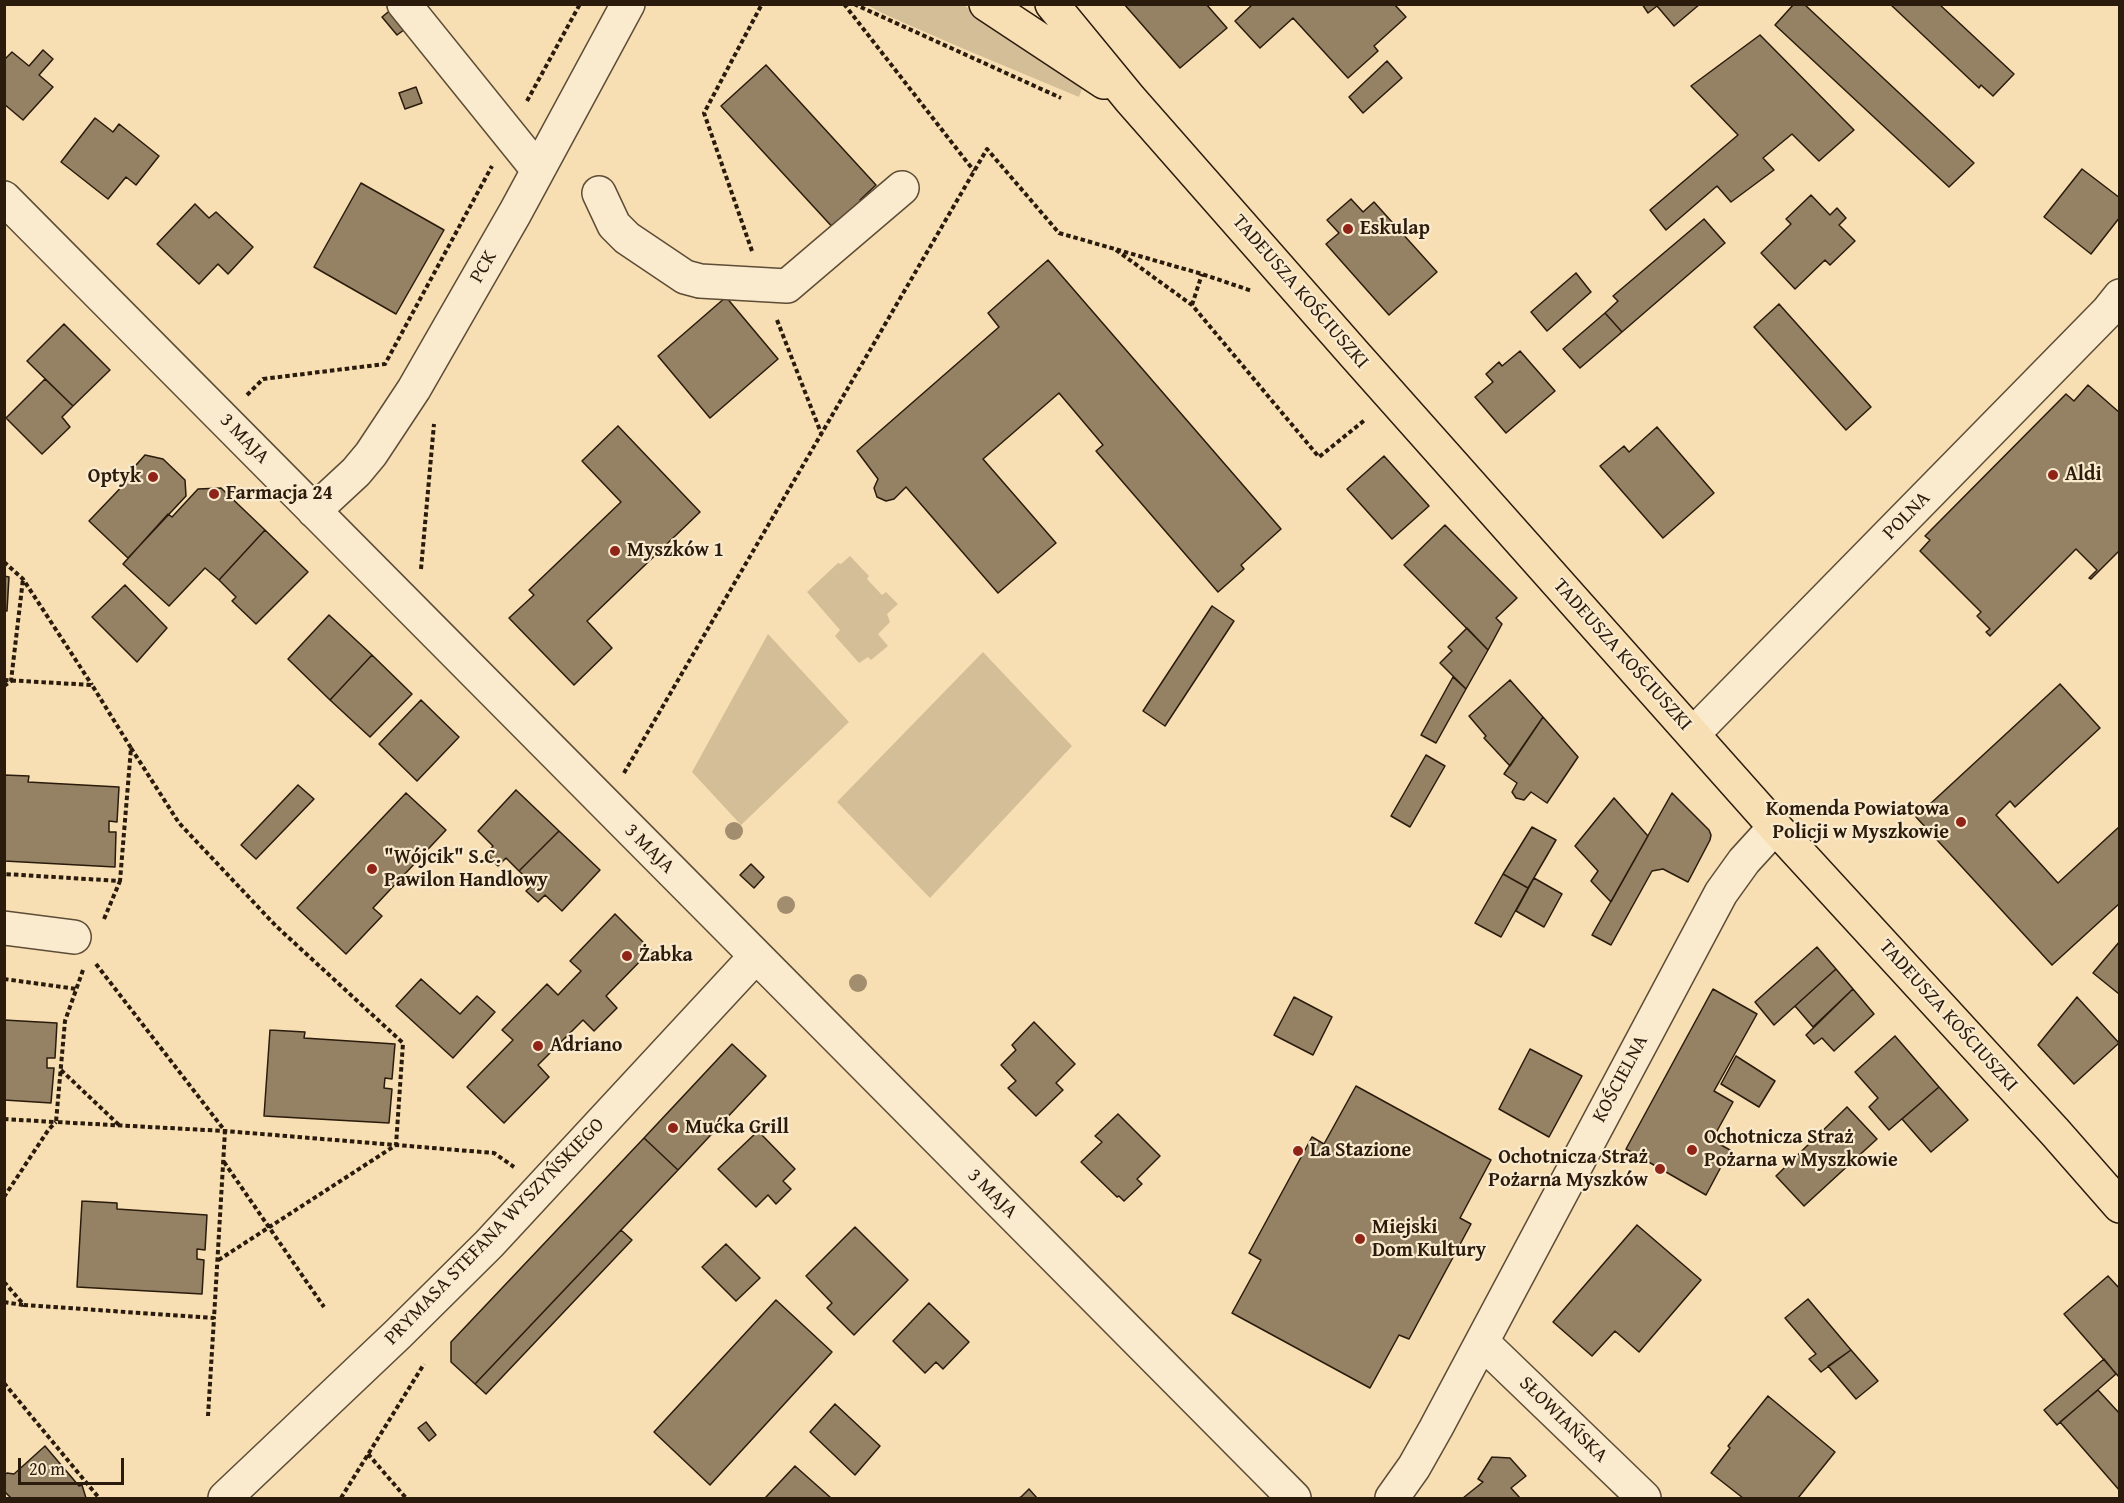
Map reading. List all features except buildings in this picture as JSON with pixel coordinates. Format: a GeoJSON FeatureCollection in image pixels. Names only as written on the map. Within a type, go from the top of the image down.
{"type":"FeatureCollection","features":[{"type":"Feature","properties":{"kind":"main road","name":"TADEUSZA KOŚCIUSZKI"},"geometry":{"type":"LineString","coordinates":[[986,4],[1130,99]]}},
{"type":"Feature","properties":{"kind":"main road","name":"TADEUSZA KOŚCIUSZKI"},"geometry":{"type":"LineString","coordinates":[[1052,4],[1130,99],[1393,398],[1775,827],[2120,1206]]}},
{"type":"Feature","properties":{"kind":"street"},"geometry":{"type":"LineString","coordinates":[[404,4],[538,170]]}},
{"type":"Feature","properties":{"kind":"street","name":"PCK"},"geometry":{"type":"LineString","coordinates":[[314,511],[356,472],[384,436],[426,368],[538,170],[628,4]]}},
{"type":"Feature","properties":{"kind":"street"},"geometry":{"type":"LineString","coordinates":[[599,193],[614,225],[627,238],[685,277],[700,281],[788,286],[902,188]]}},
{"type":"Feature","properties":{"kind":"street","name":"3 MAJA"},"geometry":{"type":"LineString","coordinates":[[4,198],[1294,1498]]}},
{"type":"Feature","properties":{"kind":"street","name":"POLNA"},"geometry":{"type":"LineString","coordinates":[[1693,734],[2108,311],[2120,296]]}},
{"type":"Feature","properties":{"kind":"street","name":"KOŚCIELNA"},"geometry":{"type":"LineString","coordinates":[[1392,1498],[1414,1467],[1482,1342],[1721,893],[1744,861],[1775,827]]}},
{"type":"Feature","properties":{"kind":"street"},"geometry":{"type":"LineString","coordinates":[[4,928],[87,941]]}},
{"type":"Feature","properties":{"kind":"street","name":"PRYMASA STEFANA WYSZYŃSKIEGO"},"geometry":{"type":"LineString","coordinates":[[225,1498],[489,1244],[756,956]]}},
{"type":"Feature","properties":{"kind":"street","name":"SŁOWIAŃSKA"},"geometry":{"type":"LineString","coordinates":[[1482,1342],[1644,1498]]}},
{"type":"Feature","properties":{"kind":"path"},"geometry":{"type":"LineString","coordinates":[[224,419],[263,379],[385,364],[580,4]]}},
{"type":"Feature","properties":{"kind":"path"},"geometry":{"type":"LineString","coordinates":[[762,4],[704,113],[821,433]]}},
{"type":"Feature","properties":{"kind":"path"},"geometry":{"type":"LineString","coordinates":[[844,4],[974,171]]}},
{"type":"Feature","properties":{"kind":"path"},"geometry":{"type":"LineString","coordinates":[[854,4],[1066,101]]}},
{"type":"Feature","properties":{"kind":"path"},"geometry":{"type":"LineString","coordinates":[[606,805],[987,149],[1059,233],[1256,292]]}},
{"type":"Feature","properties":{"kind":"path"},"geometry":{"type":"LineString","coordinates":[[1113,248],[1192,305],[1319,457],[1393,398]]}},
{"type":"Feature","properties":{"kind":"path"},"geometry":{"type":"LineString","coordinates":[[1192,305],[1202,274]]}},
{"type":"Feature","properties":{"kind":"path"},"geometry":{"type":"LineString","coordinates":[[407,605],[420,580],[434,423]]}},
{"type":"Feature","properties":{"kind":"path"},"geometry":{"type":"LineString","coordinates":[[4,562],[23,579],[179,823],[276,926],[404,1043],[396,1145]]}},
{"type":"Feature","properties":{"kind":"path"},"geometry":{"type":"LineString","coordinates":[[4,686],[11,681],[23,579]]}},
{"type":"Feature","properties":{"kind":"path"},"geometry":{"type":"LineString","coordinates":[[4,681],[92,685]]}},
{"type":"Feature","properties":{"kind":"path"},"geometry":{"type":"LineString","coordinates":[[4,1197],[56,1122],[65,1021],[77,990],[87,941],[120,881],[131,748]]}},
{"type":"Feature","properties":{"kind":"path"},"geometry":{"type":"LineString","coordinates":[[4,874],[120,881]]}},
{"type":"Feature","properties":{"kind":"path"},"geometry":{"type":"LineString","coordinates":[[96,963],[225,1131],[208,1416]]}},
{"type":"Feature","properties":{"kind":"path"},"geometry":{"type":"LineString","coordinates":[[4,979],[77,990]]}},
{"type":"Feature","properties":{"kind":"path"},"geometry":{"type":"LineString","coordinates":[[61,1070],[119,1125]]}},
{"type":"Feature","properties":{"kind":"path"},"geometry":{"type":"LineString","coordinates":[[4,1119],[225,1131],[494,1153],[542,1186]]}},
{"type":"Feature","properties":{"kind":"path"},"geometry":{"type":"LineString","coordinates":[[217,1261],[396,1145]]}},
{"type":"Feature","properties":{"kind":"path"},"geometry":{"type":"LineString","coordinates":[[223,1161],[324,1307]]}},
{"type":"Feature","properties":{"kind":"path"},"geometry":{"type":"LineString","coordinates":[[4,1282],[24,1305]]}},
{"type":"Feature","properties":{"kind":"path"},"geometry":{"type":"LineString","coordinates":[[4,1302],[214,1318]]}},
{"type":"Feature","properties":{"kind":"path"},"geometry":{"type":"LineString","coordinates":[[341,1498],[424,1364]]}},
{"type":"Feature","properties":{"kind":"path"},"geometry":{"type":"LineString","coordinates":[[4,1383],[99,1498]]}},
{"type":"Feature","properties":{"kind":"path"},"geometry":{"type":"LineString","coordinates":[[368,1454],[406,1498]]}},
{"type":"Feature","properties":{"kind":"shaded area"},"geometry":{"type":"Polygon","coordinates":[[[867,5],[963,5],[1001,28],[1082,89],[1079,97],[964,49],[867,5]]]}},
{"type":"Feature","properties":{"kind":"shaded area"},"geometry":{"type":"Polygon","coordinates":[[[850,556],[869,576],[867,579],[882,595],[886,592],[898,604],[887,614],[890,622],[878,634],[888,646],[871,660],[868,657],[859,663],[835,636],[840,630],[807,592],[838,563],[841,564],[850,556]]]}},
{"type":"Feature","properties":{"kind":"shaded area"},"geometry":{"type":"Polygon","coordinates":[[[768,634],[849,722],[741,825],[692,772],[768,634]]]}},
{"type":"Feature","properties":{"kind":"shaded area"},"geometry":{"type":"Polygon","coordinates":[[[983,652],[1072,746],[930,898],[837,802],[983,652]]]}},
{"type":"Feature","properties":{"kind":"place","name":"Eskulap"},"geometry":{"type":"Point","coordinates":[1348,229]}},
{"type":"Feature","properties":{"kind":"place","name":"Aldi"},"geometry":{"type":"Point","coordinates":[2053,475]}},
{"type":"Feature","properties":{"kind":"place","name":"Optyk"},"geometry":{"type":"Point","coordinates":[153,477]}},
{"type":"Feature","properties":{"kind":"place","name":"Farmacja 24"},"geometry":{"type":"Point","coordinates":[214,494]}},
{"type":"Feature","properties":{"kind":"place","name":"Myszków 1"},"geometry":{"type":"Point","coordinates":[615,551]}},
{"type":"Feature","properties":{"kind":"place","name":"Komenda Powiatowa Policji w Myszkowie"},"geometry":{"type":"Point","coordinates":[1961,822]}},
{"type":"Feature","properties":{"kind":"place","name":"\"Wójcik\" S.C. Pawilon Handlowy"},"geometry":{"type":"Point","coordinates":[372,869]}},
{"type":"Feature","properties":{"kind":"place","name":"Żabka"},"geometry":{"type":"Point","coordinates":[627,956]}},
{"type":"Feature","properties":{"kind":"place","name":"Adriano"},"geometry":{"type":"Point","coordinates":[538,1046]}},
{"type":"Feature","properties":{"kind":"place","name":"Mućka Grill"},"geometry":{"type":"Point","coordinates":[673,1128]}},
{"type":"Feature","properties":{"kind":"place","name":"Ochotnicza Straż Pożarna w Myszkowie"},"geometry":{"type":"Point","coordinates":[1692,1150]}},
{"type":"Feature","properties":{"kind":"place","name":"La Stazione"},"geometry":{"type":"Point","coordinates":[1298,1151]}},
{"type":"Feature","properties":{"kind":"place","name":"Ochotnicza Straż Pożarna Myszków"},"geometry":{"type":"Point","coordinates":[1660,1169]}},
{"type":"Feature","properties":{"kind":"place","name":"Miejski Dom Kultury"},"geometry":{"type":"Point","coordinates":[1360,1239]}}]}
